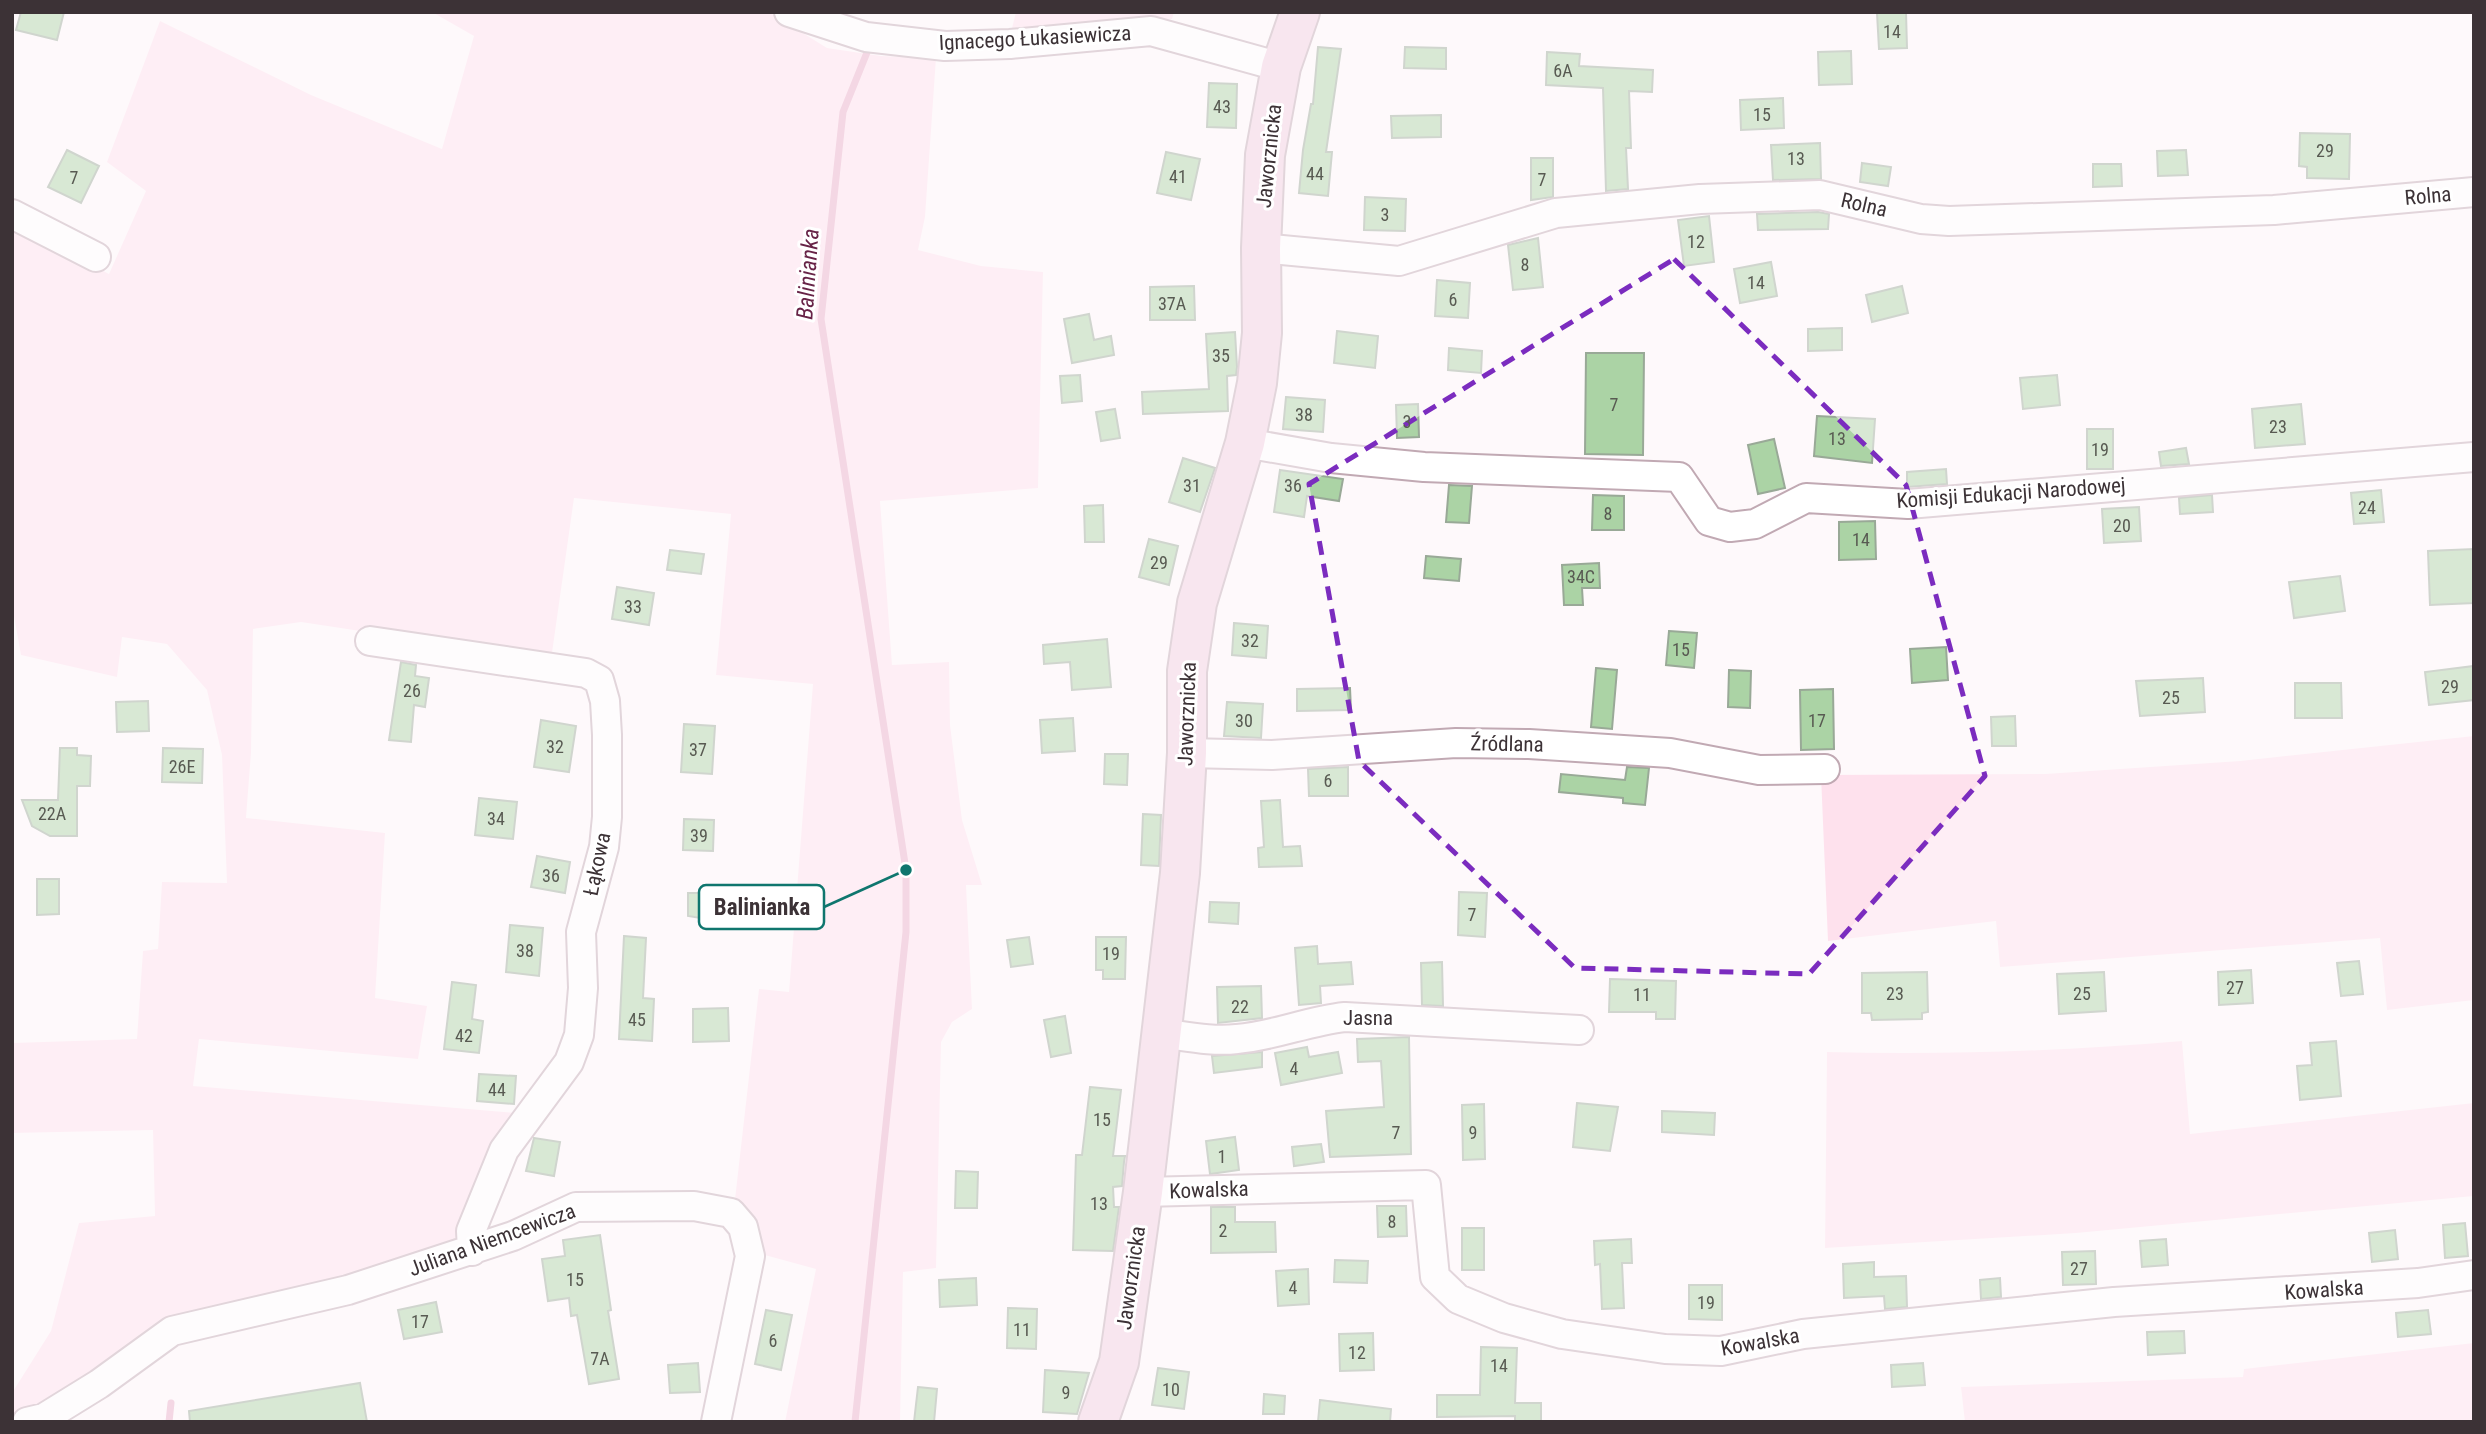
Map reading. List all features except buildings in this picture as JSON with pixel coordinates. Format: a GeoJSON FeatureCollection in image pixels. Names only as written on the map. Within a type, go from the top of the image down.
{"type":"FeatureCollection","features":[{"type":"Feature","properties":{"kind":"street","name":"Ignacego Łukasiewicza"},"geometry":{"type":"LineString","coordinates":[[789,12],[873,38],[944,46],[1151,31],[1280,66]]}},
{"type":"Feature","properties":{"kind":"street","name":"Jaworznicka"},"geometry":{"type":"LineString","coordinates":[[1098,1422],[1119,1362],[1143,1192],[1159,1032],[1180,873],[1187,753],[1187,671],[1197,603],[1245,443],[1257,383],[1262,333],[1261,248],[1265,155],[1280,66],[1300,12]]}},
{"type":"Feature","properties":{"kind":"street","name":"Rolna"},"geometry":{"type":"LineString","coordinates":[[1261,248],[1399,261],[1556,213],[1700,199],[1820,195],[1922,219],[1949,221],[2274,209],[2474,192]]}},
{"type":"Feature","properties":{"kind":"street"},"geometry":{"type":"LineString","coordinates":[[12,214],[96,257]]}},
{"type":"Feature","properties":{"kind":"street","name":"Komisji Edukacji Narodowej"},"geometry":{"type":"LineString","coordinates":[[1245,443],[1331,458],[1424,467],[1679,477],[1709,521],[1730,527],[1755,524],[1806,498],[1908,504],[2474,457]]}},
{"type":"Feature","properties":{"kind":"street","name":"Łąkowa"},"geometry":{"type":"LineString","coordinates":[[370,641],[586,673],[599,680],[605,701],[607,817],[604,847],[582,932],[583,988],[579,1035],[569,1062],[504,1150],[471,1231],[472,1251]]}},
{"type":"Feature","properties":{"kind":"street","name":"Źródlana"},"geometry":{"type":"LineString","coordinates":[[1187,753],[1272,755],[1456,743],[1530,744],[1670,753],[1759,770],[1825,769]]}},
{"type":"Feature","properties":{"kind":"street","name":"Jasna"},"geometry":{"type":"LineString","coordinates":[[1159,1032],[1205,1039],[1237,1040],[1313,1020],[1345,1017],[1579,1030]]}},
{"type":"Feature","properties":{"kind":"street","name":"Kowalska"},"geometry":{"type":"LineString","coordinates":[[1143,1192],[1426,1185],[1435,1277],[1458,1299],[1504,1318],[1562,1334],[1665,1349],[1721,1351],[1803,1334],[2087,1305],[2418,1283],[2474,1275]]}},
{"type":"Feature","properties":{"kind":"street","name":"Juliana Niemcewicza"},"geometry":{"type":"LineString","coordinates":[[27,1422],[44,1418],[99,1384],[172,1331],[348,1290],[472,1251],[576,1207],[694,1206],[732,1213],[743,1227],[751,1256],[716,1422]]}},
{"type":"Feature","properties":{"kind":"highlighted area"},"geometry":{"type":"Polygon","coordinates":[[[1674,259],[1906,485],[1985,776],[1809,974],[1575,968],[1359,761],[1309,484],[1674,259]]]}},
{"type":"Feature","properties":{"kind":"shaded area"},"geometry":{"type":"Polygon","coordinates":[[[432,12],[769,12],[827,48],[881,56],[936,58],[925,217],[918,250],[981,266],[1043,272],[1038,488],[880,501],[892,665],[949,662],[950,725],[962,820],[982,885],[966,885],[972,1009],[952,1022],[941,1042],[936,1268],[903,1272],[900,1422],[785,1422],[816,1269],[757,1253],[734,1208],[759,989],[789,992],[813,684],[716,675],[731,514],[574,498],[551,660],[301,622],[253,629],[251,753],[246,818],[385,833],[375,998],[427,1006],[418,1059],[199,1039],[193,1086],[516,1113],[459,1225],[451,1251],[344,1280],[225,1305],[40,1414],[12,1417],[12,1393],[51,1331],[79,1223],[155,1216],[153,1130],[12,1133],[12,1043],[137,1039],[143,951],[158,949],[162,882],[227,883],[222,755],[207,690],[167,644],[122,637],[117,677],[21,655],[12,605],[12,223],[109,274],[146,191],[107,162],[160,21],[311,95],[442,149],[474,36],[432,12]]]}},
{"type":"Feature","properties":{"kind":"shaded area"},"geometry":{"type":"Polygon","coordinates":[[[1016,12],[1174,12],[1172,19],[1012,28],[1016,12]]]}},
{"type":"Feature","properties":{"kind":"shaded area"},"geometry":{"type":"Polygon","coordinates":[[[2474,736],[2474,1000],[2387,1010],[2380,938],[2000,967],[1996,921],[1828,941],[1821,775],[2045,774],[2240,761],[2474,736]]]}},
{"type":"Feature","properties":{"kind":"shaded area"},"geometry":{"type":"Polygon","coordinates":[[[2182,1041],[2190,1134],[2474,1103],[2474,1196],[2076,1233],[1825,1248],[1827,1052],[2005,1051],[2182,1041]]]}},
{"type":"Feature","properties":{"kind":"shaded area"},"geometry":{"type":"Polygon","coordinates":[[[2474,1343],[2474,1422],[1965,1422],[1961,1387],[2243,1377],[2244,1369],[2474,1343]]]}},
{"type":"Feature","properties":{"kind":"waterway","name":"Balinianka"},"geometry":{"type":"LineString","coordinates":[[855,1422],[906,932],[906,870],[821,319],[843,112],[868,50]]}},
{"type":"Feature","properties":{"kind":"waterway"},"geometry":{"type":"LineString","coordinates":[[169,1422],[171,1403]]}},
{"type":"Feature","properties":{"kind":"place","name":"Balinianka"},"geometry":{"type":"Point","coordinates":[906,870]}}]}
